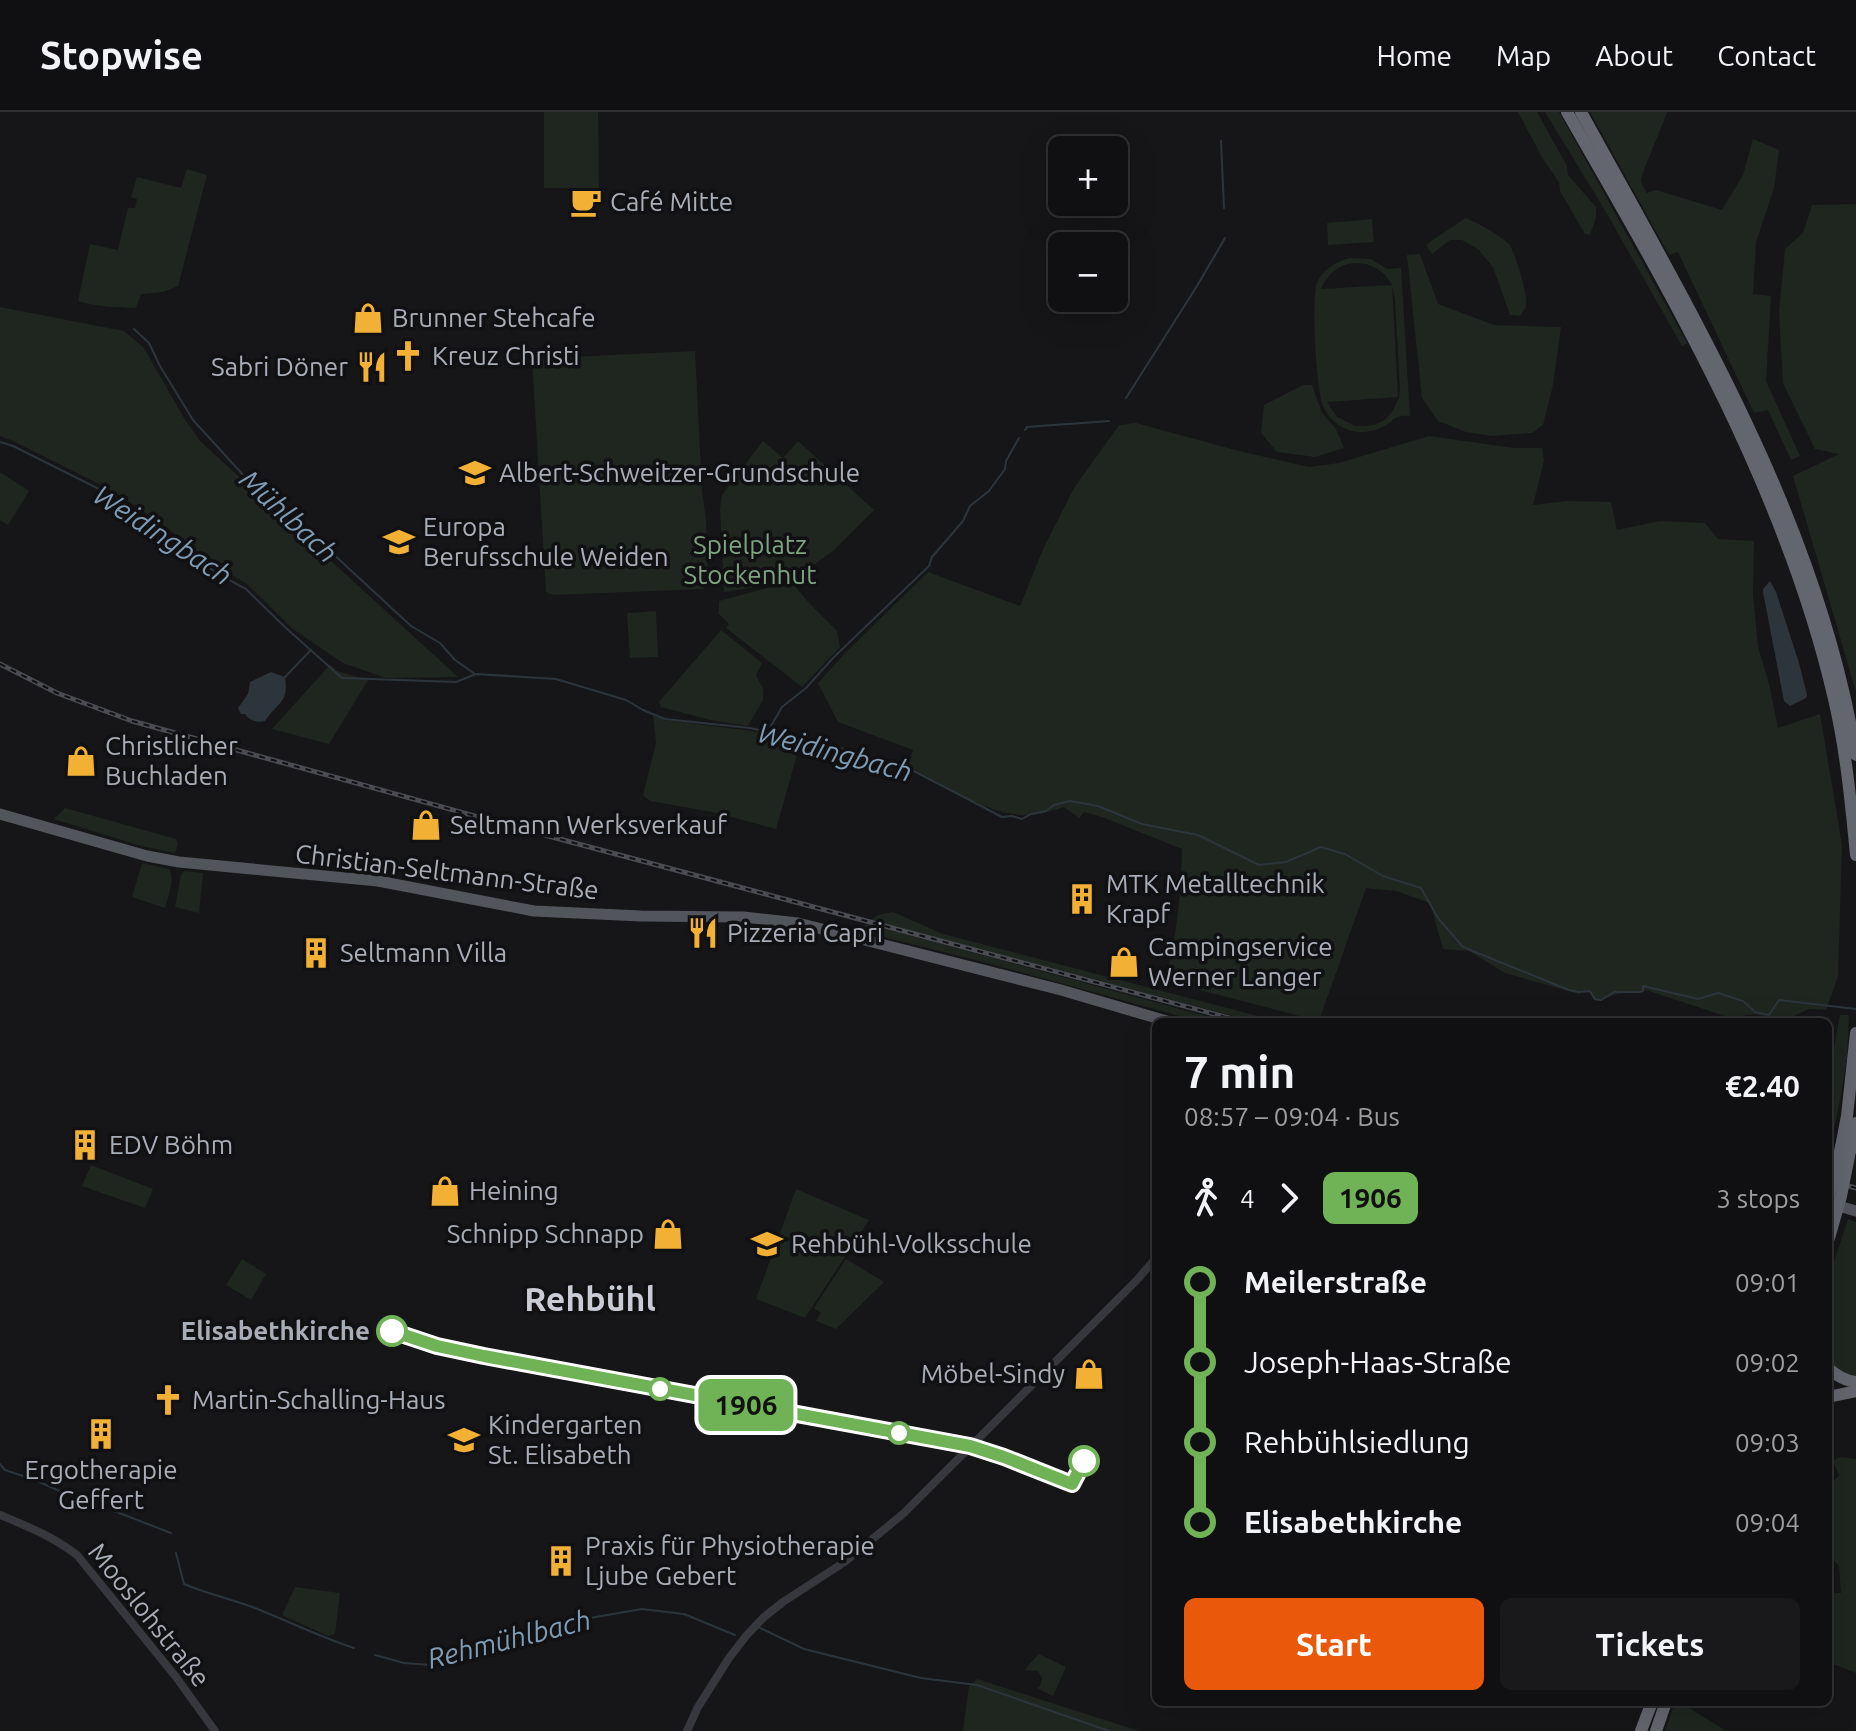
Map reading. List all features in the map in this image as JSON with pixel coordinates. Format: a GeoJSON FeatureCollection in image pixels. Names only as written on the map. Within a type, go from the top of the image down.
{"type":"FeatureCollection","features":[{"type":"Feature","properties":{"kind":"highway"},"geometry":{"type":"LineString","coordinates":[[1567,112],[1703,360],[1752,462],[1786,544],[1834,699],[1856,855]]}},
{"type":"Feature","properties":{"kind":"highway"},"geometry":{"type":"LineString","coordinates":[[1581,112],[1724,377],[1774,482],[1830,638],[1856,755]]}},
{"type":"Feature","properties":{"kind":"highway"},"geometry":{"type":"LineString","coordinates":[[1832,1226],[1841,1196],[1856,1033]]}},
{"type":"Feature","properties":{"kind":"highway"},"geometry":{"type":"LineString","coordinates":[[1832,1189],[1856,1123]]}},
{"type":"Feature","properties":{"kind":"highway"},"geometry":{"type":"LineString","coordinates":[[1832,1371],[1856,1382]]}},
{"type":"Feature","properties":{"kind":"highway"},"geometry":{"type":"LineString","coordinates":[[1832,1396],[1856,1391]]}},
{"type":"Feature","properties":{"kind":"highway"},"geometry":{"type":"LineString","coordinates":[[1641,1731],[1650,1706]]}},
{"type":"Feature","properties":{"kind":"highway"},"geometry":{"type":"LineString","coordinates":[[1656,1731],[1665,1706]]}},
{"type":"Feature","properties":{"kind":"main road","name":"Christian-Seltmann-Straße"},"geometry":{"type":"LineString","coordinates":[[0,814],[147,856],[179,862],[378,881],[534,911],[743,917],[798,923],[1061,990],[1156,1018]]}},
{"type":"Feature","properties":{"kind":"main road"},"geometry":{"type":"LineString","coordinates":[[1832,1202],[1856,1211]]}},
{"type":"Feature","properties":{"kind":"street"},"geometry":{"type":"LineString","coordinates":[[687,1731],[698,1707],[729,1658],[764,1617],[846,1561],[904,1513],[1152,1263]]}},
{"type":"Feature","properties":{"kind":"street","name":"Mooslohstraße"},"geometry":{"type":"LineString","coordinates":[[0,1515],[43,1532],[77,1555],[176,1677],[215,1731]]}},
{"type":"Feature","properties":{"kind":"green space"},"geometry":{"type":"Polygon","coordinates":[[[544,112],[598,112],[599,188],[544,188],[544,112]]]}},
{"type":"Feature","properties":{"kind":"green space"},"geometry":{"type":"Polygon","coordinates":[[[1518,112],[1537,112],[1567,166],[1568,175],[1596,207],[1590,235],[1585,234],[1518,112]]]}},
{"type":"Feature","properties":{"kind":"green space"},"geometry":{"type":"Polygon","coordinates":[[[1545,112],[1559,112],[1687,343],[1682,346],[1606,212],[1545,112]]]}},
{"type":"Feature","properties":{"kind":"green space"},"geometry":{"type":"Polygon","coordinates":[[[1590,112],[1667,112],[1642,177],[1641,182],[1647,193],[1656,190],[1722,210],[1743,175],[1753,139],[1779,150],[1774,188],[1756,242],[1753,294],[1771,296],[1766,381],[1800,456],[1791,460],[1768,410],[1754,413],[1678,252],[1669,255],[1590,112]]]}},
{"type":"Feature","properties":{"kind":"green space"},"geometry":{"type":"Polygon","coordinates":[[[187,169],[207,175],[178,286],[163,292],[141,294],[136,308],[99,306],[78,301],[90,244],[118,250],[128,208],[135,208],[137,199],[131,197],[137,177],[181,188],[187,169]]]}},
{"type":"Feature","properties":{"kind":"green space"},"geometry":{"type":"Polygon","coordinates":[[[1856,204],[1856,692],[1793,476],[1839,454],[1815,449],[1783,383],[1779,313],[1785,249],[1803,233],[1812,205],[1856,204]]]}},
{"type":"Feature","properties":{"kind":"green space"},"geometry":{"type":"Polygon","coordinates":[[[1465,218],[1495,233],[1512,249],[1526,300],[1520,316],[1510,315],[1493,267],[1478,249],[1462,240],[1450,240],[1432,254],[1426,245],[1465,218]]]}},
{"type":"Feature","properties":{"kind":"green space"},"geometry":{"type":"Polygon","coordinates":[[[1372,219],[1374,242],[1328,245],[1327,223],[1372,219]]]}},
{"type":"Feature","properties":{"kind":"green space"},"geometry":{"type":"Polygon","coordinates":[[[1420,254],[1438,304],[1494,325],[1561,327],[1553,385],[1543,425],[1532,433],[1492,436],[1466,432],[1438,421],[1422,398],[1407,255],[1420,254]]]}},
{"type":"Feature","properties":{"kind":"green space"},"geometry":{"type":"Polygon","coordinates":[[[1351,258],[1371,259],[1387,269],[1401,268],[1410,416],[1400,416],[1366,432],[1348,430],[1332,419],[1321,399],[1317,366],[1314,325],[1317,283],[1326,270],[1351,258]],[[1354,263],[1334,271],[1321,289],[1392,285],[1377,268],[1354,263]],[[1392,286],[1398,397],[1327,402],[1337,417],[1355,426],[1377,424],[1386,419],[1399,397],[1392,286]]]}},
{"type":"Feature","properties":{"kind":"green space"},"geometry":{"type":"Polygon","coordinates":[[[0,307],[124,331],[144,348],[200,441],[458,677],[386,678],[343,663],[293,629],[247,584],[213,564],[113,491],[0,436],[0,307]]]}},
{"type":"Feature","properties":{"kind":"green space"},"geometry":{"type":"Polygon","coordinates":[[[695,351],[708,581],[703,589],[553,595],[546,592],[532,359],[695,351]]]}},
{"type":"Feature","properties":{"kind":"green space"},"geometry":{"type":"Polygon","coordinates":[[[1303,385],[1312,385],[1322,413],[1336,429],[1344,448],[1315,457],[1277,452],[1261,433],[1264,405],[1303,385]]]}},
{"type":"Feature","properties":{"kind":"green space"},"geometry":{"type":"Polygon","coordinates":[[[1136,423],[1309,467],[1339,463],[1429,436],[1514,448],[1542,448],[1544,461],[1533,505],[1567,501],[1611,502],[1617,530],[1660,521],[1705,523],[1718,539],[1754,541],[1753,594],[1758,647],[1778,728],[1820,714],[1842,845],[1838,976],[1826,1010],[1809,1009],[1790,1018],[1754,1014],[1731,1018],[1646,990],[1594,1000],[1589,992],[1579,994],[1505,973],[1469,951],[1443,949],[1430,903],[1396,891],[1366,888],[1320,1018],[1307,1018],[1165,981],[1178,915],[1182,849],[1102,817],[1084,812],[1079,818],[1064,807],[1033,815],[1001,812],[908,766],[913,750],[838,722],[818,683],[928,572],[1020,606],[1044,547],[1074,488],[1119,425],[1136,423]]]}},
{"type":"Feature","properties":{"kind":"green space","name":"Spielplatz Stockenhut"},"geometry":{"type":"Polygon","coordinates":[[[763,441],[783,458],[798,441],[874,510],[833,551],[802,573],[724,592],[722,495],[763,441]]]}},
{"type":"Feature","properties":{"kind":"green space"},"geometry":{"type":"Polygon","coordinates":[[[0,472],[29,491],[8,525],[0,520],[0,472]]]}},
{"type":"Feature","properties":{"kind":"green space"},"geometry":{"type":"Polygon","coordinates":[[[782,584],[795,586],[837,631],[840,647],[802,687],[726,628],[729,624],[718,613],[719,601],[782,584]]]}},
{"type":"Feature","properties":{"kind":"green space"},"geometry":{"type":"Polygon","coordinates":[[[656,611],[658,657],[630,658],[627,613],[656,611]]]}},
{"type":"Feature","properties":{"kind":"green space"},"geometry":{"type":"Polygon","coordinates":[[[721,630],[762,663],[756,675],[763,688],[763,700],[748,726],[661,707],[659,702],[721,630]]]}},
{"type":"Feature","properties":{"kind":"green space"},"geometry":{"type":"Polygon","coordinates":[[[330,665],[337,671],[368,680],[329,744],[272,729],[330,665]]]}},
{"type":"Feature","properties":{"kind":"green space"},"geometry":{"type":"Polygon","coordinates":[[[653,715],[665,720],[767,733],[801,741],[776,829],[712,812],[650,801],[643,795],[656,743],[653,715]]]}},
{"type":"Feature","properties":{"kind":"green space"},"geometry":{"type":"Polygon","coordinates":[[[65,808],[176,839],[175,853],[141,846],[54,819],[65,808]]]}},
{"type":"Feature","properties":{"kind":"green space"},"geometry":{"type":"Polygon","coordinates":[[[142,863],[169,869],[171,883],[165,908],[132,897],[142,863]]]}},
{"type":"Feature","properties":{"kind":"green space"},"geometry":{"type":"Polygon","coordinates":[[[184,871],[203,873],[199,913],[175,907],[184,871]]]}},
{"type":"Feature","properties":{"kind":"green space"},"geometry":{"type":"Polygon","coordinates":[[[893,912],[943,934],[1266,1018],[1241,1018],[871,920],[893,912]]]}},
{"type":"Feature","properties":{"kind":"green space"},"geometry":{"type":"Polygon","coordinates":[[[868,924],[1213,1018],[1187,1018],[855,930],[868,924]]]}},
{"type":"Feature","properties":{"kind":"green space"},"geometry":{"type":"Polygon","coordinates":[[[1840,1015],[1849,1015],[1847,1059],[1832,1138],[1832,1058],[1840,1015]]]}},
{"type":"Feature","properties":{"kind":"green space"},"geometry":{"type":"Polygon","coordinates":[[[91,1165],[153,1189],[145,1208],[82,1186],[91,1165]]]}},
{"type":"Feature","properties":{"kind":"green space"},"geometry":{"type":"Polygon","coordinates":[[[796,1189],[869,1220],[805,1318],[756,1299],[796,1189]]]}},
{"type":"Feature","properties":{"kind":"green space"},"geometry":{"type":"Polygon","coordinates":[[[1848,1219],[1856,1222],[1856,1378],[1832,1365],[1832,1268],[1848,1219]]]}},
{"type":"Feature","properties":{"kind":"green space"},"geometry":{"type":"Polygon","coordinates":[[[242,1259],[266,1274],[251,1300],[226,1285],[242,1259]]]}},
{"type":"Feature","properties":{"kind":"green space"},"geometry":{"type":"Polygon","coordinates":[[[846,1259],[884,1282],[836,1329],[816,1321],[821,1313],[814,1308],[846,1259]]]}},
{"type":"Feature","properties":{"kind":"green space"},"geometry":{"type":"Polygon","coordinates":[[[1839,1457],[1856,1459],[1856,1673],[1832,1664],[1832,1593],[1841,1593],[1839,1566],[1832,1558],[1832,1484],[1839,1475],[1833,1461],[1839,1457]]]}},
{"type":"Feature","properties":{"kind":"green space"},"geometry":{"type":"Polygon","coordinates":[[[295,1587],[340,1593],[335,1634],[328,1636],[282,1615],[295,1587]]]}},
{"type":"Feature","properties":{"kind":"green space"},"geometry":{"type":"Polygon","coordinates":[[[1039,1654],[1066,1667],[1053,1696],[1037,1688],[1042,1678],[1038,1671],[1024,1670],[1039,1654]]]}},
{"type":"Feature","properties":{"kind":"green space"},"geometry":{"type":"Polygon","coordinates":[[[977,1679],[1139,1731],[963,1731],[969,1686],[977,1679]]]}},
{"type":"Feature","properties":{"kind":"green space"},"geometry":{"type":"Polygon","coordinates":[[[1674,1706],[1686,1706],[1726,1731],[1665,1731],[1674,1706]]]}},
{"type":"Feature","properties":{"kind":"shaded area"},"geometry":{"type":"Polygon","coordinates":[[[1770,581],[1807,695],[1790,706],[1784,701],[1763,592],[1770,581]]]}},
{"type":"Feature","properties":{"kind":"shaded area"},"geometry":{"type":"Polygon","coordinates":[[[271,672],[285,677],[284,697],[265,721],[254,721],[241,714],[238,708],[248,694],[250,682],[271,672]]]}},
{"type":"Feature","properties":{"kind":"waterway"},"geometry":{"type":"LineString","coordinates":[[1221,141],[1224,208]]}},
{"type":"Feature","properties":{"kind":"waterway"},"geometry":{"type":"LineString","coordinates":[[1126,398],[1225,238]]}},
{"type":"Feature","properties":{"kind":"waterway","name":"Mühlbach"},"geometry":{"type":"LineString","coordinates":[[134,329],[149,343],[193,420],[245,477],[411,626],[440,643],[455,660],[475,674]]}},
{"type":"Feature","properties":{"kind":"waterway"},"geometry":{"type":"LineString","coordinates":[[1025,430],[1027,427],[1109,421]]}},
{"type":"Feature","properties":{"kind":"waterway"},"geometry":{"type":"LineString","coordinates":[[768,731],[782,707],[806,688],[929,566],[932,557],[963,521],[970,506],[989,491],[1005,469],[1019,438]]}},
{"type":"Feature","properties":{"kind":"waterway","name":"Weidingbach"},"geometry":{"type":"LineString","coordinates":[[0,442],[117,498],[216,573],[246,589],[342,678],[456,682],[476,674],[556,679],[626,700],[665,719],[750,728],[840,748],[912,770],[1002,817],[1022,819],[1070,801],[1098,806],[1142,824],[1198,835],[1259,865],[1286,862],[1321,847],[1345,854],[1383,876],[1421,888],[1438,918],[1463,947],[1569,990],[1590,991],[1595,999],[1601,1000],[1614,992],[1643,991],[1643,986],[1698,999],[1718,993],[1743,1001],[1755,1012],[1769,1015],[1779,1000],[1856,1009]]}},
{"type":"Feature","properties":{"kind":"waterway","name":"Weidingbach"},"geometry":{"type":"LineString","coordinates":[[285,677],[311,650]]}},
{"type":"Feature","properties":{"kind":"waterway","name":"Rehmühlbach"},"geometry":{"type":"LineString","coordinates":[[0,1464],[5,1470],[66,1494]]}},
{"type":"Feature","properties":{"kind":"waterway","name":"Rehmühlbach"},"geometry":{"type":"LineString","coordinates":[[114,1511],[171,1533]]}},
{"type":"Feature","properties":{"kind":"waterway","name":"Rehmühlbach"},"geometry":{"type":"LineString","coordinates":[[176,1553],[184,1584],[255,1608],[354,1648]]}},
{"type":"Feature","properties":{"kind":"waterway","name":"Rehmühlbach"},"geometry":{"type":"LineString","coordinates":[[375,1655],[404,1663],[430,1665],[538,1627],[642,1609],[684,1614],[735,1635]]}},
{"type":"Feature","properties":{"kind":"waterway","name":"Rehmühlbach"},"geometry":{"type":"LineString","coordinates":[[760,1628],[804,1649],[921,1678],[977,1685],[1109,1731]]}},
{"type":"Feature","properties":{"kind":"railway"},"geometry":{"type":"LineString","coordinates":[[0,664],[57,693],[132,721],[1229,1018]]}},
{"type":"Feature","properties":{"kind":"railway"},"geometry":{"type":"LineString","coordinates":[[1832,1181],[1856,1188]]}},
{"type":"Feature","properties":{"kind":"bus line","name":"1906"},"geometry":{"type":"LineString","coordinates":[[392,1331],[437,1346],[484,1356],[970,1446],[1072,1484],[1084,1461]]}},
{"type":"Feature","properties":{"kind":"place","name":"Café Mitte"},"geometry":{"type":"Point","coordinates":[586,202]}},
{"type":"Feature","properties":{"kind":"place","name":"Brunner Stehcafe"},"geometry":{"type":"Point","coordinates":[368,318]}},
{"type":"Feature","properties":{"kind":"place","name":"Kreuz Christi"},"geometry":{"type":"Point","coordinates":[408,356]}},
{"type":"Feature","properties":{"kind":"place","name":"Sabri Döner"},"geometry":{"type":"Point","coordinates":[372,367]}},
{"type":"Feature","properties":{"kind":"place","name":"Albert-Schweitzer-Grundschule"},"geometry":{"type":"Point","coordinates":[475,473]}},
{"type":"Feature","properties":{"kind":"place","name":"Europa Berufsschule Weiden"},"geometry":{"type":"Point","coordinates":[399,542]}},
{"type":"Feature","properties":{"kind":"place","name":"Christlicher Buchladen"},"geometry":{"type":"Point","coordinates":[81,761]}},
{"type":"Feature","properties":{"kind":"place","name":"Seltmann Werksverkauf"},"geometry":{"type":"Point","coordinates":[426,825]}},
{"type":"Feature","properties":{"kind":"place","name":"MTK Metalltechnik Krapf"},"geometry":{"type":"Point","coordinates":[1082,899]}},
{"type":"Feature","properties":{"kind":"place","name":"Pizzeria Capri"},"geometry":{"type":"Point","coordinates":[703,933]}},
{"type":"Feature","properties":{"kind":"place","name":"Seltmann Villa"},"geometry":{"type":"Point","coordinates":[316,953]}},
{"type":"Feature","properties":{"kind":"place","name":"Campingservice Werner Langer"},"geometry":{"type":"Point","coordinates":[1124,962]}},
{"type":"Feature","properties":{"kind":"place","name":"EDV Böhm"},"geometry":{"type":"Point","coordinates":[85,1145]}},
{"type":"Feature","properties":{"kind":"place","name":"Heining"},"geometry":{"type":"Point","coordinates":[445,1191]}},
{"type":"Feature","properties":{"kind":"place","name":"Schnipp Schnapp"},"geometry":{"type":"Point","coordinates":[668,1234]}},
{"type":"Feature","properties":{"kind":"place","name":"Rehbühl-Volksschule"},"geometry":{"type":"Point","coordinates":[767,1244]}},
{"type":"Feature","properties":{"kind":"place","name":"Elisabethkirche"},"geometry":{"type":"Point","coordinates":[392,1331]}},
{"type":"Feature","properties":{"kind":"place","name":"Möbel-Sindy"},"geometry":{"type":"Point","coordinates":[1089,1374]}},
{"type":"Feature","properties":{"kind":"place","name":"Martin-Schalling-Haus"},"geometry":{"type":"Point","coordinates":[168,1400]}},
{"type":"Feature","properties":{"kind":"place","name":"Ergotherapie Geffert"},"geometry":{"type":"Point","coordinates":[101,1434]}},
{"type":"Feature","properties":{"kind":"place","name":"Kindergarten St. Elisabeth"},"geometry":{"type":"Point","coordinates":[464,1440]}},
{"type":"Feature","properties":{"kind":"place","name":"Praxis für Physiotherapie Ljube Gebert"},"geometry":{"type":"Point","coordinates":[561,1561]}},
{"type":"Feature","properties":{"kind":"district","name":"Rehbühl"},"geometry":{"type":"Point","coordinates":[590,1299]}}]}
